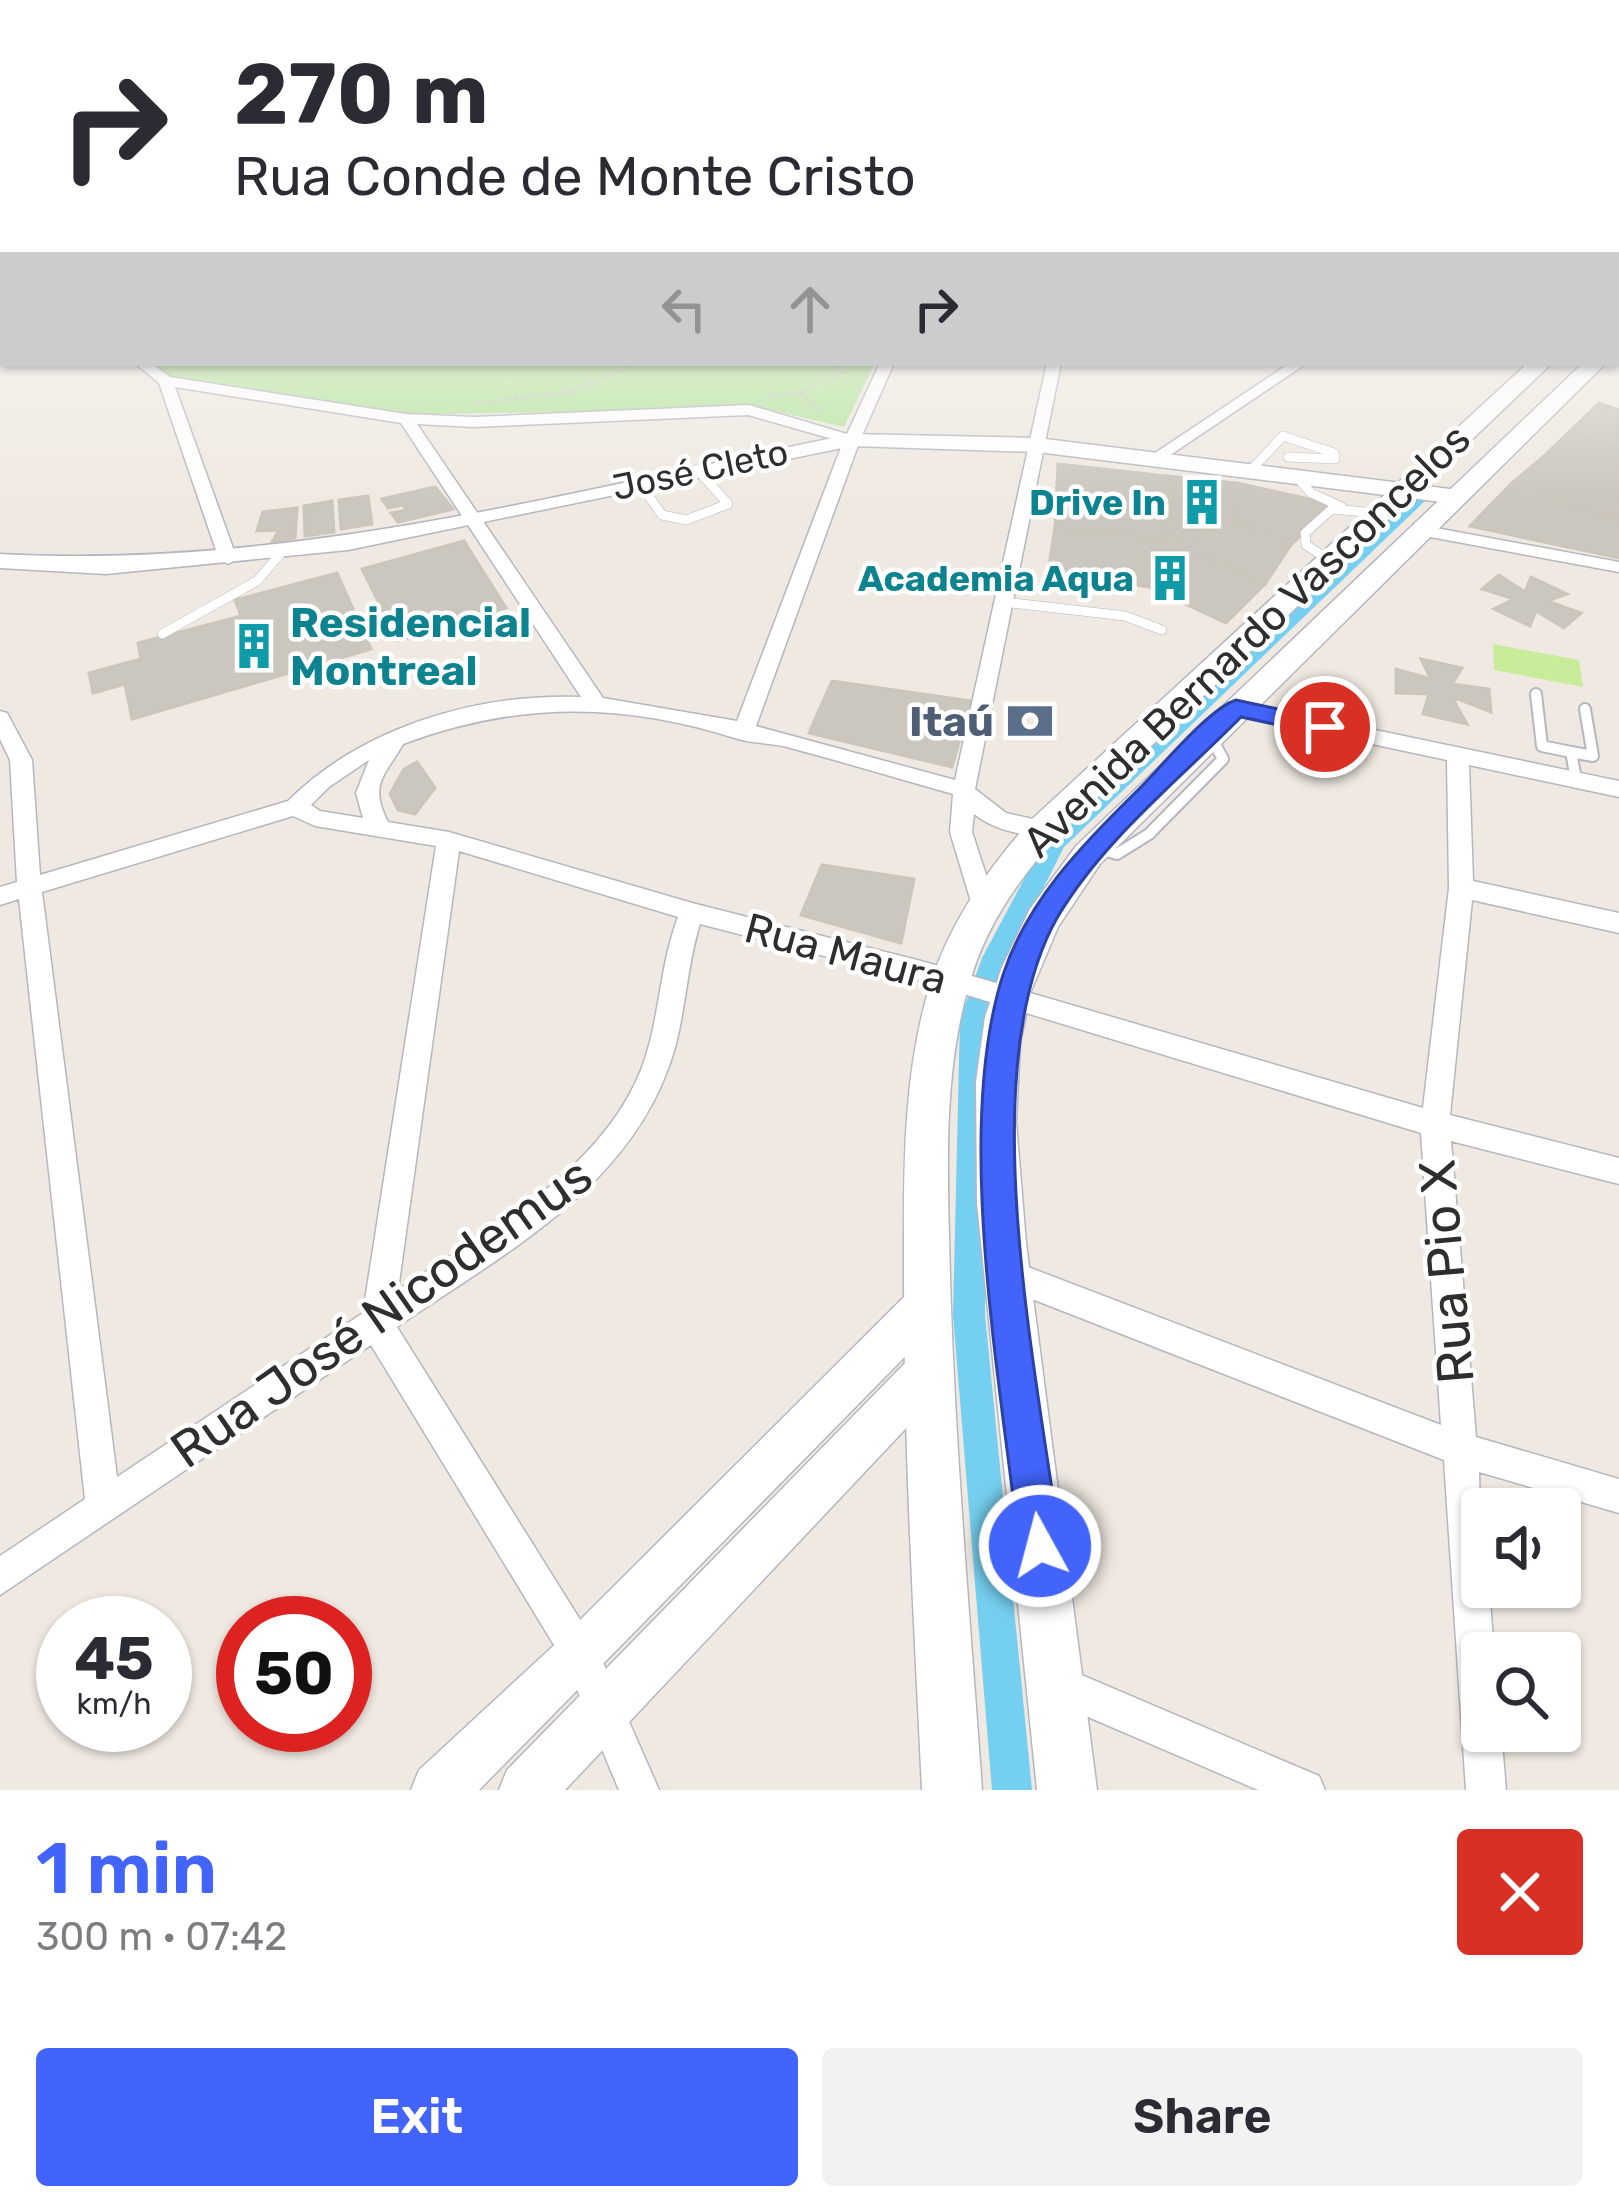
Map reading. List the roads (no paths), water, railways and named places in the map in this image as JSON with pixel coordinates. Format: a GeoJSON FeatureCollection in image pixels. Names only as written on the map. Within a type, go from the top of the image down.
{"type":"FeatureCollection","features":[{"type":"Feature","properties":{"kind":"main road","name":"Avenida Bernardo Vasconcelos"},"geometry":{"type":"LineString","coordinates":[[952,1790],[927,1373],[926,1097],[951,980],[984,905],[1043,829],[1328,559],[1374,502],[1538,366]]}},
{"type":"Feature","properties":{"kind":"main road","name":"Avenida Bernardo Vasconcelos"},"geometry":{"type":"LineString","coordinates":[[1067,1790],[1007,1274],[998,1128],[1000,1044],[1010,998],[1046,912],[1095,848],[1163,799],[1209,735],[1458,497],[1571,376]]}},
{"type":"Feature","properties":{"kind":"main road"},"geometry":{"type":"LineString","coordinates":[[1484,412],[1528,427]]}},
{"type":"Feature","properties":{"kind":"street"},"geometry":{"type":"LineString","coordinates":[[146,366],[166,381],[406,419],[473,422],[749,410],[852,440]]}},
{"type":"Feature","properties":{"kind":"street"},"geometry":{"type":"LineString","coordinates":[[742,733],[852,440],[886,366]]}},
{"type":"Feature","properties":{"kind":"street"},"geometry":{"type":"LineString","coordinates":[[984,905],[962,832],[964,790],[1053,366]]}},
{"type":"Feature","properties":{"kind":"street"},"geometry":{"type":"LineString","coordinates":[[1154,459],[1295,366]]}},
{"type":"Feature","properties":{"kind":"street"},"geometry":{"type":"LineString","coordinates":[[166,381],[228,559]]}},
{"type":"Feature","properties":{"kind":"street"},"geometry":{"type":"LineString","coordinates":[[406,419],[596,704]]}},
{"type":"Feature","properties":{"kind":"street","name":"José Cleto"},"geometry":{"type":"LineString","coordinates":[[0,562],[106,567],[282,552],[852,440],[1037,445],[1252,469],[1291,465],[1374,502],[1458,497]]}},
{"type":"Feature","properties":{"kind":"street"},"geometry":{"type":"LineString","coordinates":[[1420,530],[1619,567]]}},
{"type":"Feature","properties":{"kind":"street"},"geometry":{"type":"LineString","coordinates":[[0,896],[296,807],[315,782],[344,762],[398,738],[511,709],[596,704],[742,733],[964,790],[983,815],[1006,826],[1043,829]]}},
{"type":"Feature","properties":{"kind":"street"},"geometry":{"type":"LineString","coordinates":[[1236,708],[1619,789]]}},
{"type":"Feature","properties":{"kind":"street"},"geometry":{"type":"LineString","coordinates":[[0,718],[21,760],[29,884],[103,1507]]}},
{"type":"Feature","properties":{"kind":"street"},"geometry":{"type":"LineString","coordinates":[[380,826],[364,802],[367,775],[398,738]]}},
{"type":"Feature","properties":{"kind":"street","name":"Rua Pio X"},"geometry":{"type":"LineString","coordinates":[[1458,754],[1461,888],[1435,1124],[1486,1790]]}},
{"type":"Feature","properties":{"kind":"street","name":"Rua Maura"},"geometry":{"type":"LineString","coordinates":[[296,807],[315,818],[449,840],[692,912],[951,980],[1435,1124],[1619,1172]]}},
{"type":"Feature","properties":{"kind":"street"},"geometry":{"type":"LineString","coordinates":[[449,840],[376,1324],[581,1655],[639,1790]]}},
{"type":"Feature","properties":{"kind":"street"},"geometry":{"type":"LineString","coordinates":[[1461,888],[1619,923]]}},
{"type":"Feature","properties":{"kind":"street","name":"Rua José Nicodemus"},"geometry":{"type":"LineString","coordinates":[[0,1577],[542,1210],[599,1162],[642,1099],[663,1046],[677,948],[692,912]]}},
{"type":"Feature","properties":{"kind":"street"},"geometry":{"type":"LineString","coordinates":[[1007,1274],[1461,1450],[1619,1496]]}},
{"type":"Feature","properties":{"kind":"street"},"geometry":{"type":"LineString","coordinates":[[439,1790],[581,1655],[927,1304]]}},
{"type":"Feature","properties":{"kind":"street"},"geometry":{"type":"LineString","coordinates":[[527,1790],[927,1373]]}},
{"type":"Feature","properties":{"kind":"street"},"geometry":{"type":"LineString","coordinates":[[1056,1683],[1305,1790]]}},
{"type":"Feature","properties":{"kind":"lane"},"geometry":{"type":"LineString","coordinates":[[1252,469],[1283,436],[1334,453],[1335,459],[1291,465],[1311,493],[1374,502]]}},
{"type":"Feature","properties":{"kind":"lane"},"geometry":{"type":"LineString","coordinates":[[639,482],[664,516],[674,520],[718,512],[728,504],[697,469]]}},
{"type":"Feature","properties":{"kind":"lane"},"geometry":{"type":"LineString","coordinates":[[162,634],[257,581],[282,552]]}},
{"type":"Feature","properties":{"kind":"lane"},"geometry":{"type":"LineString","coordinates":[[1004,602],[1125,616],[1162,630]]}},
{"type":"Feature","properties":{"kind":"lane"},"geometry":{"type":"LineString","coordinates":[[1536,694],[1542,746],[1593,756],[1586,709]]}},
{"type":"Feature","properties":{"kind":"lane"},"geometry":{"type":"LineString","coordinates":[[1571,752],[1576,779]]}},
{"type":"Feature","properties":{"kind":"waterway"},"geometry":{"type":"LineString","coordinates":[[1012,1790],[969,1315],[973,1019],[995,958],[1055,842],[1418,500]]}},
{"type":"Feature","properties":{"kind":"place","name":"Drive In"},"geometry":{"type":"Point","coordinates":[1202,502]}},
{"type":"Feature","properties":{"kind":"place","name":"Academia Aqua"},"geometry":{"type":"Point","coordinates":[1170,578]}},
{"type":"Feature","properties":{"kind":"place","name":"Residencial Montreal"},"geometry":{"type":"Point","coordinates":[254,646]}},
{"type":"Feature","properties":{"kind":"place","name":"Itaú"},"geometry":{"type":"Point","coordinates":[1030,721]}}]}
